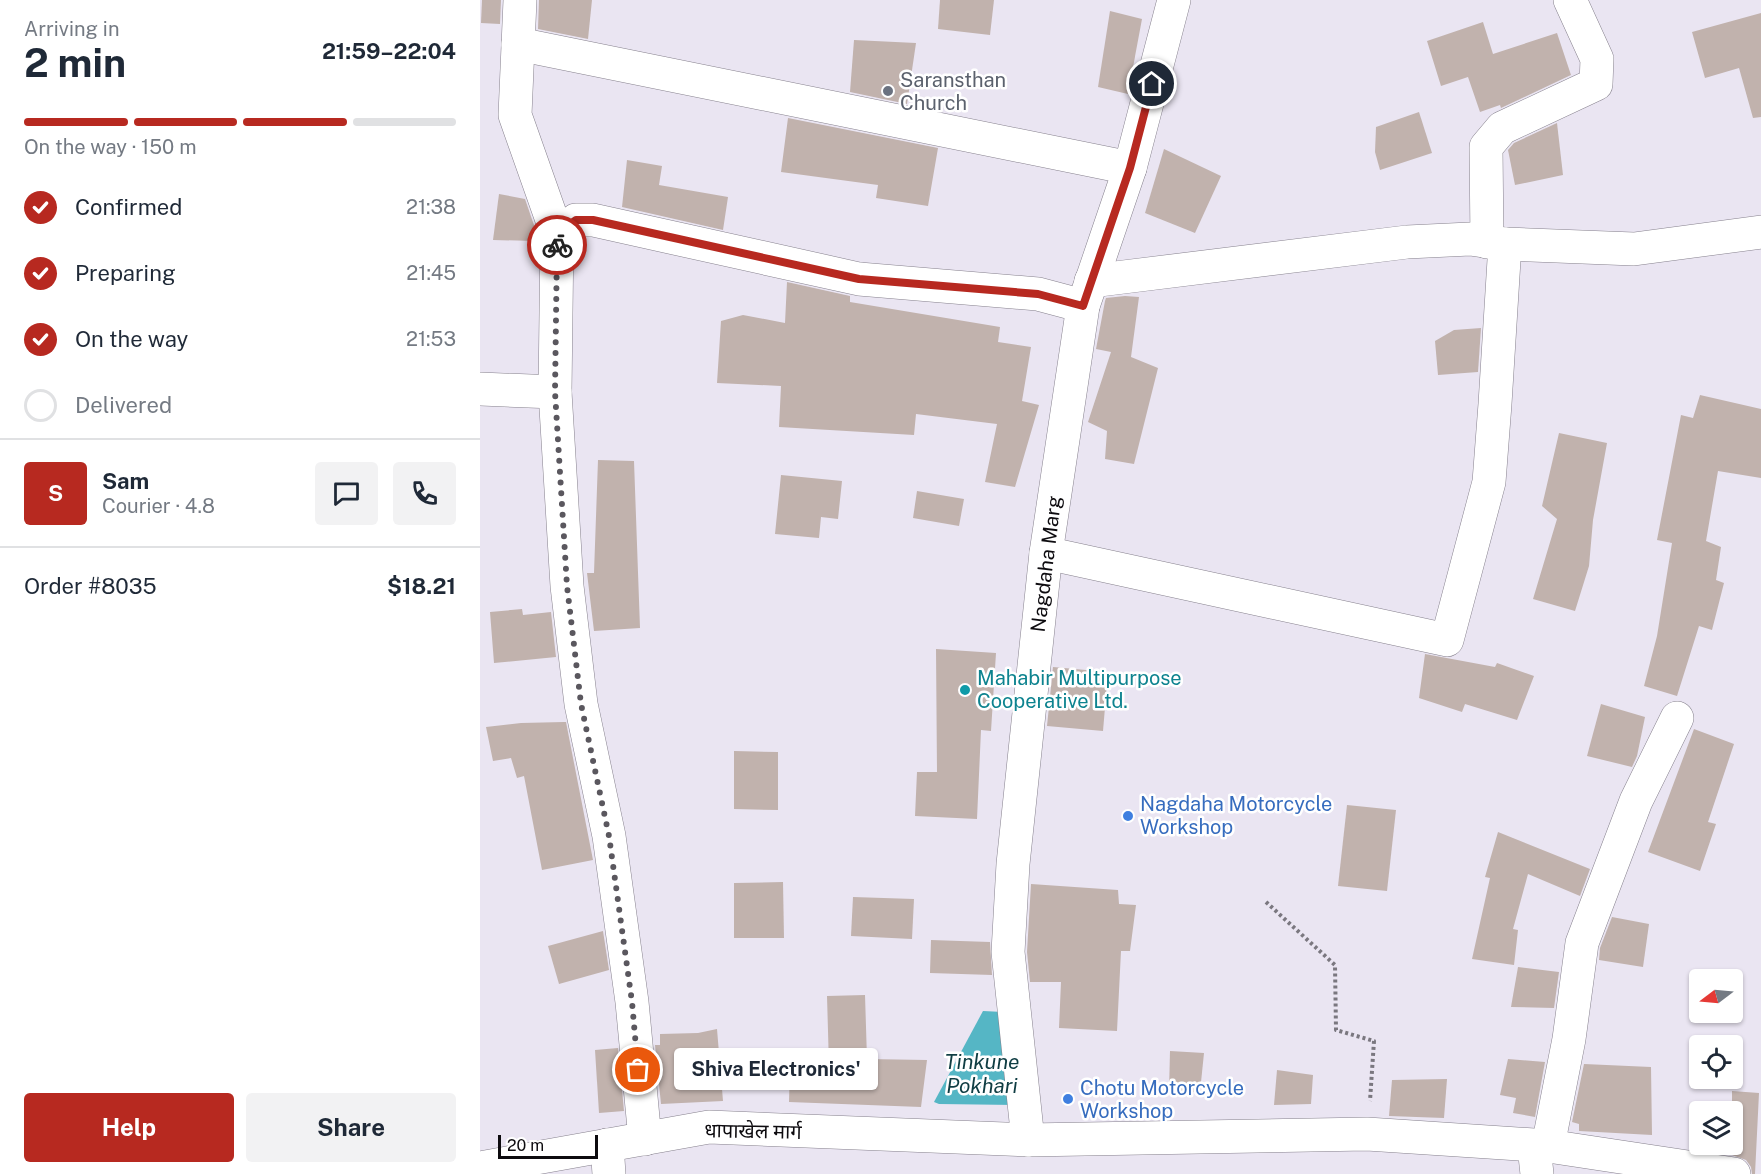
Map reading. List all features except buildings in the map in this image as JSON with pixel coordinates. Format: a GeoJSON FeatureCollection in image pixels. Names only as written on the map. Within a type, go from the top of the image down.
{"type":"FeatureCollection","features":[{"type":"Feature","properties":{"kind":"street"},"geometry":{"type":"LineString","coordinates":[[519,0],[515,115],[557,234],[555,392],[567,586],[581,704],[609,836],[632,1002],[645,1139]]}},
{"type":"Feature","properties":{"kind":"street","name":"Nagdaha Marg"},"geometry":{"type":"LineString","coordinates":[[1028,1140],[1008,952],[1013,864],[1046,553],[1087,293],[1130,168],[1174,0]]}},
{"type":"Feature","properties":{"kind":"street"},"geometry":{"type":"LineString","coordinates":[[1046,553],[1447,640],[1489,482],[1496,405],[1496,243],[1486,147],[1502,128],[1596,84],[1596,59],[1570,0]]}},
{"type":"Feature","properties":{"kind":"street"},"geometry":{"type":"LineString","coordinates":[[518,44],[1130,168]]}},
{"type":"Feature","properties":{"kind":"street"},"geometry":{"type":"LineString","coordinates":[[557,234],[576,220],[593,220],[859,279],[1038,294],[1087,293],[1407,242],[1470,239],[1496,243],[1634,249],[1761,232]]}},
{"type":"Feature","properties":{"kind":"street"},"geometry":{"type":"LineString","coordinates":[[480,389],[555,392]]}},
{"type":"Feature","properties":{"kind":"street"},"geometry":{"type":"LineString","coordinates":[[1540,1155],[1569,1039],[1582,943],[1636,801],[1677,718]]}},
{"type":"Feature","properties":{"kind":"street","name":"धापाखेल मार्ग"},"geometry":{"type":"LineString","coordinates":[[480,1168],[608,1160],[645,1139],[709,1127],[1028,1140],[1367,1134],[1540,1155],[1734,1174]]}},
{"type":"Feature","properties":{"kind":"path"},"geometry":{"type":"LineString","coordinates":[[1266,902],[1335,965],[1336,1030],[1374,1041],[1367,1134]]}},
{"type":"Feature","properties":{"kind":"water","name":"Tinkune Pokhari"},"geometry":{"type":"Polygon","coordinates":[[[983,1011],[1003,1012],[1015,1105],[939,1104],[934,1102],[983,1011]]]}},
{"type":"Feature","properties":{"kind":"way so far"},"geometry":{"type":"LineString","coordinates":[[557,245],[555,392],[567,586],[581,704],[609,836],[632,1002],[638,1070]]}},
{"type":"Feature","properties":{"kind":"place","name":"Saransthan Church"},"geometry":{"type":"Point","coordinates":[888,91]}},
{"type":"Feature","properties":{"kind":"place","name":"Mahabir Multipurpose Cooperative Ltd."},"geometry":{"type":"Point","coordinates":[965,690]}},
{"type":"Feature","properties":{"kind":"place","name":"Nagdaha Motorcycle Workshop"},"geometry":{"type":"Point","coordinates":[1128,816]}},
{"type":"Feature","properties":{"kind":"place","name":"Shiva Electronics'"},"geometry":{"type":"Point","coordinates":[638,1070]}},
{"type":"Feature","properties":{"kind":"place","name":"Chotu Motorcycle Workshop"},"geometry":{"type":"Point","coordinates":[1068,1099]}},
{"type":"Feature","properties":{"kind":"route"},"geometry":{"type":"LineString","coordinates":[[557,245],[557,234],[576,220],[593,220],[859,279],[1038,294],[1083,306],[1130,168],[1152,84]]}}]}
